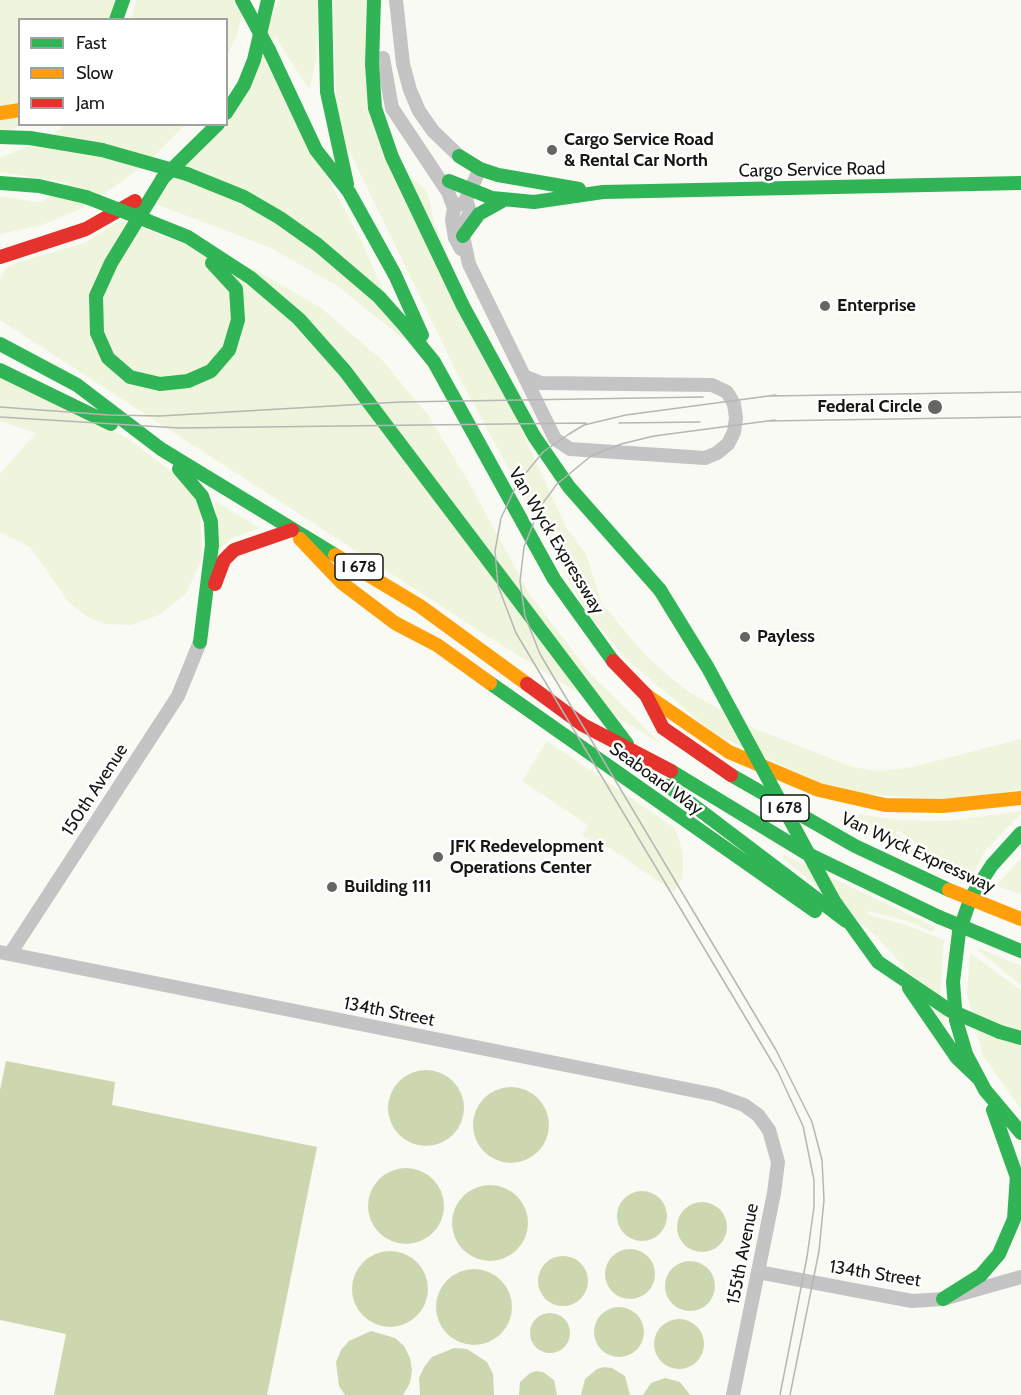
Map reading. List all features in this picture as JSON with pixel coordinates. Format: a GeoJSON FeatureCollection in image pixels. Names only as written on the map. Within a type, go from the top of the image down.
{"type":"FeatureCollection","features":[{"type":"Feature","properties":{"kind":"main road"},"geometry":{"type":"LineString","coordinates":[[117,18],[123,0]]}},
{"type":"Feature","properties":{"kind":"main road"},"geometry":{"type":"LineString","coordinates":[[242,0],[269,50],[316,150],[349,192],[395,275],[434,362]]}},
{"type":"Feature","properties":{"kind":"main road"},"geometry":{"type":"LineString","coordinates":[[228,110],[244,85],[254,60],[268,0]]}},
{"type":"Feature","properties":{"kind":"main road"},"geometry":{"type":"LineString","coordinates":[[326,0],[327,92],[349,192]]}},
{"type":"Feature","properties":{"kind":"main road"},"geometry":{"type":"LineString","coordinates":[[374,0],[373,89],[380,124],[392,157],[463,306],[534,436],[569,487],[660,590],[708,668],[829,892],[878,962],[907,984],[962,1017],[1021,1038]]}},
{"type":"Feature","properties":{"kind":"main road"},"geometry":{"type":"LineString","coordinates":[[0,113],[18,110]]}},
{"type":"Feature","properties":{"kind":"main road"},"geometry":{"type":"LineString","coordinates":[[0,257],[54,241],[94,225],[133,202],[192,152],[216,126]]}},
{"type":"Feature","properties":{"kind":"main road","name":"Van Wyck Expressway"},"geometry":{"type":"LineString","coordinates":[[0,137],[30,138],[102,150],[187,174],[244,197],[318,245],[379,297],[434,362],[554,579],[611,659],[646,695],[663,728],[703,758],[832,834],[949,890],[1021,919]]}},
{"type":"Feature","properties":{"kind":"main road"},"geometry":{"type":"LineString","coordinates":[[147,179],[192,152]]}},
{"type":"Feature","properties":{"kind":"main road","name":"Cargo Service Road"},"geometry":{"type":"LineString","coordinates":[[459,156],[480,169],[509,178],[603,192]]}},
{"type":"Feature","properties":{"kind":"main road"},"geometry":{"type":"LineString","coordinates":[[163,178],[111,263],[96,296],[97,333],[108,358],[130,377],[160,384],[188,381],[211,371],[230,350],[238,320],[236,289],[188,237]]}},
{"type":"Feature","properties":{"kind":"main road","name":"Cargo Service Road"},"geometry":{"type":"LineString","coordinates":[[449,181],[468,195],[534,202],[603,192],[1021,183]]}},
{"type":"Feature","properties":{"kind":"main road"},"geometry":{"type":"LineString","coordinates":[[0,183],[39,186],[86,197],[188,237],[251,278],[298,319],[345,371],[630,748]]}},
{"type":"Feature","properties":{"kind":"main road"},"geometry":{"type":"LineString","coordinates":[[0,246],[42,234],[128,189]]}},
{"type":"Feature","properties":{"kind":"main road"},"geometry":{"type":"LineString","coordinates":[[463,236],[479,214],[504,200]]}},
{"type":"Feature","properties":{"kind":"main road","name":"I 678"},"geometry":{"type":"LineString","coordinates":[[0,344],[77,385],[161,449],[420,606],[583,725],[630,748],[806,853],[939,917],[1021,951]]}},
{"type":"Feature","properties":{"kind":"main road"},"geometry":{"type":"LineString","coordinates":[[0,369],[161,449],[196,487],[209,512],[212,544],[200,642]]}},
{"type":"Feature","properties":{"kind":"main road"},"geometry":{"type":"LineString","coordinates":[[200,642],[224,560],[241,546],[292,530]]}},
{"type":"Feature","properties":{"kind":"main road","name":"Seaboard Way"},"geometry":{"type":"LineString","coordinates":[[292,530],[342,584],[395,623],[436,645],[742,862],[838,925],[893,967],[912,990],[957,1058],[982,1084]]}},
{"type":"Feature","properties":{"kind":"main road"},"geometry":{"type":"LineString","coordinates":[[646,695],[729,752],[819,790],[885,805],[943,807],[1021,798]]}},
{"type":"Feature","properties":{"kind":"main road"},"geometry":{"type":"LineString","coordinates":[[583,725],[843,918],[893,967]]}},
{"type":"Feature","properties":{"kind":"main road"},"geometry":{"type":"LineString","coordinates":[[943,1299],[987,1269],[1004,1246],[1016,1211],[1019,1182],[982,1084],[966,1054],[954,1007],[953,973],[962,920],[977,886],[999,855],[1021,833]]}},
{"type":"Feature","properties":{"kind":"main road"},"geometry":{"type":"LineString","coordinates":[[982,1084],[1021,1133]]}},
{"type":"Feature","properties":{"kind":"street","name":"Cargo Service Road"},"geometry":{"type":"LineString","coordinates":[[382,0],[383,63],[392,108],[430,168],[449,181]]}},
{"type":"Feature","properties":{"kind":"street","name":"Cargo Service Road"},"geometry":{"type":"LineString","coordinates":[[396,0],[401,50],[410,90],[429,126],[459,156]]}},
{"type":"Feature","properties":{"kind":"street"},"geometry":{"type":"LineString","coordinates":[[430,168],[448,192],[454,208],[453,228],[555,439],[570,449],[705,458],[717,453],[728,444],[734,432],[736,418],[734,404],[727,392],[712,385],[541,383],[526,377]]}},
{"type":"Feature","properties":{"kind":"street"},"geometry":{"type":"LineString","coordinates":[[454,208],[468,195],[480,169]]}},
{"type":"Feature","properties":{"kind":"street"},"geometry":{"type":"LineString","coordinates":[[468,195],[470,212],[463,226],[463,236],[469,264]]}},
{"type":"Feature","properties":{"kind":"street","name":"150th Avenue"},"geometry":{"type":"LineString","coordinates":[[5,953],[178,696],[200,642]]}},
{"type":"Feature","properties":{"kind":"street","name":"134th Street"},"geometry":{"type":"LineString","coordinates":[[5,953],[716,1095],[744,1105],[764,1123]]}},
{"type":"Feature","properties":{"kind":"street","name":"155th Avenue"},"geometry":{"type":"LineString","coordinates":[[733,1395],[777,1162],[773,1138],[764,1123]]}},
{"type":"Feature","properties":{"kind":"street","name":"134th Street"},"geometry":{"type":"LineString","coordinates":[[758,1272],[905,1301],[943,1299],[1021,1277]]}},
{"type":"Feature","properties":{"kind":"shaded area"},"geometry":{"type":"Polygon","coordinates":[[[0,0],[114,0],[110,18],[18,18],[18,126],[0,135],[0,0]]]}},
{"type":"Feature","properties":{"kind":"shaded area"},"geometry":{"type":"Polygon","coordinates":[[[136,0],[246,0],[237,35],[228,53],[228,18],[132,18],[136,0]]]}},
{"type":"Feature","properties":{"kind":"shaded area"},"geometry":{"type":"Polygon","coordinates":[[[279,0],[318,0],[316,61],[309,89],[275,37],[265,61],[361,240],[405,340],[337,286],[271,248],[156,204],[129,223],[254,269],[321,308],[382,360],[428,415],[468,481],[530,595],[589,672],[662,745],[492,639],[0,320],[0,279],[5,269],[18,262],[84,243],[144,206],[222,126],[228,126],[228,114],[279,0]]]}},
{"type":"Feature","properties":{"kind":"shaded area"},"geometry":{"type":"Polygon","coordinates":[[[333,0],[369,0],[369,58],[401,168],[426,190],[434,223],[526,441],[567,529],[586,554],[602,604],[648,658],[687,691],[753,728],[853,767],[880,771],[912,767],[1021,739],[1021,789],[963,801],[839,792],[715,734],[624,657],[584,608],[458,375],[342,136],[336,107],[333,0]]]}},
{"type":"Feature","properties":{"kind":"shaded area"},"geometry":{"type":"Polygon","coordinates":[[[64,126],[184,126],[147,163],[87,206],[42,225],[0,234],[0,196],[41,203],[68,183],[0,172],[0,158],[36,143],[39,146],[64,126]]]}},
{"type":"Feature","properties":{"kind":"shaded area"},"geometry":{"type":"Polygon","coordinates":[[[0,377],[24,384],[129,439],[187,484],[200,506],[202,559],[186,594],[159,615],[131,625],[105,624],[86,616],[68,601],[30,547],[0,532],[0,474],[36,433],[0,421],[0,377]]]}},
{"type":"Feature","properties":{"kind":"shaded area"},"geometry":{"type":"Polygon","coordinates":[[[215,501],[260,528],[232,538],[218,550],[215,501]]]}},
{"type":"Feature","properties":{"kind":"shaded area"},"geometry":{"type":"Polygon","coordinates":[[[547,741],[675,828],[683,853],[683,877],[674,892],[601,842],[598,846],[582,835],[588,825],[522,781],[547,741]]]}},
{"type":"Feature","properties":{"kind":"shaded area"},"geometry":{"type":"Polygon","coordinates":[[[1021,811],[1021,814],[985,851],[972,876],[940,861],[898,830],[896,833],[938,864],[957,873],[955,878],[840,821],[844,812],[899,820],[947,821],[1021,811]]]}},
{"type":"Feature","properties":{"kind":"shaded area"},"geometry":{"type":"Polygon","coordinates":[[[784,855],[935,927],[933,932],[908,921],[867,911],[867,914],[906,925],[944,940],[940,992],[946,1027],[910,974],[877,937],[783,858],[784,855]]]}},
{"type":"Feature","properties":{"kind":"shaded area"},"geometry":{"type":"Polygon","coordinates":[[[1021,858],[1021,894],[996,886],[1021,858]]]}},
{"type":"Feature","properties":{"kind":"shaded area"},"geometry":{"type":"Polygon","coordinates":[[[979,948],[1021,966],[1021,985],[978,950],[979,948]]]}},
{"type":"Feature","properties":{"kind":"shaded area"},"geometry":{"type":"Polygon","coordinates":[[[970,953],[1021,990],[1021,1109],[983,1056],[967,994],[970,953]]]}},
{"type":"Feature","properties":{"kind":"shaded area"},"geometry":{"type":"Polygon","coordinates":[[[6,1061],[115,1082],[112,1105],[317,1147],[267,1395],[54,1395],[66,1334],[0,1320],[0,1090],[6,1061]]]}},
{"type":"Feature","properties":{"kind":"shaded area"},"geometry":{"type":"Polygon","coordinates":[[[426,1070],[441,1073],[453,1081],[461,1093],[464,1108],[461,1123],[453,1135],[441,1143],[426,1146],[411,1143],[399,1135],[391,1123],[388,1108],[391,1093],[399,1081],[411,1073],[426,1070]]]}},
{"type":"Feature","properties":{"kind":"shaded area"},"geometry":{"type":"Polygon","coordinates":[[[511,1087],[526,1090],[538,1098],[546,1110],[549,1125],[546,1140],[538,1152],[526,1160],[511,1163],[496,1160],[484,1152],[476,1140],[473,1125],[476,1110],[484,1098],[496,1090],[511,1087]]]}},
{"type":"Feature","properties":{"kind":"shaded area"},"geometry":{"type":"Polygon","coordinates":[[[406,1168],[421,1171],[433,1179],[441,1191],[444,1206],[441,1221],[433,1233],[421,1241],[406,1244],[391,1241],[379,1233],[371,1221],[368,1206],[371,1191],[379,1179],[391,1171],[406,1168]]]}},
{"type":"Feature","properties":{"kind":"shaded area"},"geometry":{"type":"Polygon","coordinates":[[[490,1185],[505,1188],[517,1196],[525,1208],[528,1223],[525,1238],[517,1250],[505,1258],[490,1261],[475,1258],[463,1250],[455,1238],[452,1223],[455,1208],[463,1196],[475,1188],[490,1185]]]}},
{"type":"Feature","properties":{"kind":"shaded area"},"geometry":{"type":"Polygon","coordinates":[[[642,1191],[651,1193],[662,1202],[667,1216],[665,1225],[656,1236],[642,1241],[633,1239],[622,1230],[617,1216],[619,1207],[628,1196],[642,1191]]]}},
{"type":"Feature","properties":{"kind":"shaded area"},"geometry":{"type":"Polygon","coordinates":[[[702,1202],[711,1204],[722,1213],[727,1227],[725,1236],[716,1247],[702,1252],[693,1250],[682,1241],[677,1227],[679,1218],[688,1207],[702,1202]]]}},
{"type":"Feature","properties":{"kind":"shaded area"},"geometry":{"type":"Polygon","coordinates":[[[630,1249],[639,1251],[650,1260],[655,1274],[653,1283],[644,1294],[630,1299],[621,1297],[610,1288],[605,1274],[607,1265],[616,1254],[630,1249]]]}},
{"type":"Feature","properties":{"kind":"shaded area"},"geometry":{"type":"Polygon","coordinates":[[[390,1251],[405,1254],[417,1262],[425,1274],[428,1289],[425,1304],[417,1316],[405,1324],[390,1327],[375,1324],[363,1316],[355,1304],[352,1289],[355,1274],[363,1262],[375,1254],[390,1251]]]}},
{"type":"Feature","properties":{"kind":"shaded area"},"geometry":{"type":"Polygon","coordinates":[[[563,1256],[572,1258],[583,1267],[588,1281],[586,1290],[577,1301],[563,1306],[554,1304],[543,1295],[538,1281],[540,1272],[549,1261],[563,1256]]]}},
{"type":"Feature","properties":{"kind":"shaded area"},"geometry":{"type":"Polygon","coordinates":[[[690,1261],[699,1263],[710,1272],[715,1286],[713,1295],[704,1306],[690,1311],[681,1309],[670,1300],[665,1286],[667,1277],[676,1266],[690,1261]]]}},
{"type":"Feature","properties":{"kind":"shaded area"},"geometry":{"type":"Polygon","coordinates":[[[474,1269],[489,1272],[501,1280],[509,1292],[512,1307],[509,1322],[501,1334],[489,1342],[474,1345],[459,1342],[447,1334],[439,1322],[436,1307],[439,1292],[447,1280],[459,1272],[474,1269]]]}},
{"type":"Feature","properties":{"kind":"shaded area"},"geometry":{"type":"Polygon","coordinates":[[[619,1307],[628,1309],[639,1318],[644,1332],[642,1341],[633,1352],[619,1357],[610,1355],[599,1346],[594,1332],[596,1323],[605,1312],[619,1307]]]}},
{"type":"Feature","properties":{"kind":"shaded area"},"geometry":{"type":"Polygon","coordinates":[[[550,1313],[564,1319],[570,1333],[564,1347],[550,1353],[536,1347],[530,1333],[536,1319],[550,1313]]]}},
{"type":"Feature","properties":{"kind":"shaded area"},"geometry":{"type":"Polygon","coordinates":[[[679,1319],[688,1321],[699,1330],[704,1344],[702,1353],[693,1364],[679,1369],[670,1367],[659,1358],[654,1344],[656,1335],[665,1324],[679,1319]]]}},
{"type":"Feature","properties":{"kind":"shaded area"},"geometry":{"type":"Polygon","coordinates":[[[371,1331],[395,1338],[404,1346],[410,1358],[412,1370],[410,1383],[403,1395],[345,1395],[339,1386],[336,1362],[341,1350],[349,1341],[371,1331]]]}},
{"type":"Feature","properties":{"kind":"shaded area"},"geometry":{"type":"Polygon","coordinates":[[[454,1348],[467,1349],[487,1362],[493,1374],[494,1395],[420,1395],[419,1378],[424,1367],[432,1357],[454,1348]]]}},
{"type":"Feature","properties":{"kind":"shaded area"},"geometry":{"type":"Polygon","coordinates":[[[612,1368],[625,1376],[630,1395],[581,1395],[585,1379],[597,1369],[612,1368]]]}},
{"type":"Feature","properties":{"kind":"shaded area"},"geometry":{"type":"Polygon","coordinates":[[[536,1371],[543,1372],[554,1380],[557,1395],[519,1395],[520,1382],[536,1371]]]}},
{"type":"Feature","properties":{"kind":"shaded area"},"geometry":{"type":"Polygon","coordinates":[[[665,1378],[680,1382],[690,1395],[643,1395],[651,1383],[665,1378]]]}},
{"type":"Feature","properties":{"kind":"tram line"},"geometry":{"type":"LineString","coordinates":[[769,396],[1021,392]]}},
{"type":"Feature","properties":{"kind":"tram line"},"geometry":{"type":"LineString","coordinates":[[776,395],[626,415],[584,425],[543,452],[517,484],[501,518],[495,551],[498,586],[516,633],[778,1072],[803,1126],[814,1180],[814,1207],[807,1257],[780,1395]]}},
{"type":"Feature","properties":{"kind":"tram line"},"geometry":{"type":"LineString","coordinates":[[0,407],[109,415],[160,416],[400,402],[703,397]]}},
{"type":"Feature","properties":{"kind":"tram line"},"geometry":{"type":"LineString","coordinates":[[0,417],[179,428],[586,423]]}},
{"type":"Feature","properties":{"kind":"tram line"},"geometry":{"type":"LineString","coordinates":[[766,421],[1021,417]]}},
{"type":"Feature","properties":{"kind":"tram line"},"geometry":{"type":"LineString","coordinates":[[775,420],[654,436],[621,444],[591,456],[557,484],[540,507],[524,547],[520,581],[525,616],[540,654],[776,1050],[812,1122],[822,1160],[824,1200],[819,1251],[790,1395]]}},
{"type":"Feature","properties":{"kind":"tram line"},"geometry":{"type":"LineString","coordinates":[[619,423],[700,422]]}},
{"type":"Feature","properties":{"kind":"traffic: fast"},"geometry":{"type":"LineString","coordinates":[[117,18],[123,0]]}},
{"type":"Feature","properties":{"kind":"traffic: fast"},"geometry":{"type":"LineString","coordinates":[[242,0],[269,50]]}},
{"type":"Feature","properties":{"kind":"traffic: fast"},"geometry":{"type":"LineString","coordinates":[[228,110],[244,85],[254,60],[268,0]]}},
{"type":"Feature","properties":{"kind":"traffic: fast"},"geometry":{"type":"LineString","coordinates":[[325,0],[327,92],[347,184]]}},
{"type":"Feature","properties":{"kind":"traffic: fast"},"geometry":{"type":"LineString","coordinates":[[374,0],[372,64],[375,108],[392,157],[463,306],[534,436],[569,487],[660,590]]}},
{"type":"Feature","properties":{"kind":"traffic: fast"},"geometry":{"type":"LineString","coordinates":[[269,50],[316,150],[349,192],[395,275],[422,335]]}},
{"type":"Feature","properties":{"kind":"traffic: fast"},"geometry":{"type":"LineString","coordinates":[[162,179],[216,126]]}},
{"type":"Feature","properties":{"kind":"traffic: fast"},"geometry":{"type":"LineString","coordinates":[[0,137],[30,138],[102,150]]}},
{"type":"Feature","properties":{"kind":"traffic: fast"},"geometry":{"type":"LineString","coordinates":[[102,150],[187,174]]}},
{"type":"Feature","properties":{"kind":"traffic: fast"},"geometry":{"type":"LineString","coordinates":[[459,156],[480,169],[498,175],[579,189]]}},
{"type":"Feature","properties":{"kind":"traffic: fast"},"geometry":{"type":"LineString","coordinates":[[187,174],[244,197],[280,218],[318,245],[379,297],[404,325],[434,362],[554,579],[613,661]]}},
{"type":"Feature","properties":{"kind":"traffic: fast"},"geometry":{"type":"LineString","coordinates":[[163,178],[111,263],[96,296],[97,333],[108,358],[130,377],[160,384],[188,381],[211,371],[229,350],[238,320],[236,289],[212,263]]}},
{"type":"Feature","properties":{"kind":"traffic: fast"},"geometry":{"type":"LineString","coordinates":[[449,181],[492,198],[534,202],[603,192],[1021,183]]}},
{"type":"Feature","properties":{"kind":"traffic: fast"},"geometry":{"type":"LineString","coordinates":[[0,183],[39,186],[86,197]]}},
{"type":"Feature","properties":{"kind":"traffic: fast"},"geometry":{"type":"LineString","coordinates":[[86,197],[148,221]]}},
{"type":"Feature","properties":{"kind":"traffic: fast"},"geometry":{"type":"LineString","coordinates":[[463,236],[479,214],[504,200]]}},
{"type":"Feature","properties":{"kind":"traffic: fast"},"geometry":{"type":"LineString","coordinates":[[148,221],[188,237],[251,278],[299,319],[345,371],[627,744]]}},
{"type":"Feature","properties":{"kind":"traffic: fast"},"geometry":{"type":"LineString","coordinates":[[0,344],[77,385],[161,449],[335,555]]}},
{"type":"Feature","properties":{"kind":"traffic: fast"},"geometry":{"type":"LineString","coordinates":[[0,370],[111,424]]}},
{"type":"Feature","properties":{"kind":"traffic: fast"},"geometry":{"type":"LineString","coordinates":[[179,469],[202,496],[211,522],[212,545],[200,642]]}},
{"type":"Feature","properties":{"kind":"traffic: fast"},"geometry":{"type":"LineString","coordinates":[[660,590],[708,668],[834,901],[878,962],[949,1010],[1000,1032]]}},
{"type":"Feature","properties":{"kind":"traffic: fast"},"geometry":{"type":"LineString","coordinates":[[490,683],[815,911]]}},
{"type":"Feature","properties":{"kind":"traffic: fast"},"geometry":{"type":"LineString","coordinates":[[671,771],[806,853],[939,917]]}},
{"type":"Feature","properties":{"kind":"traffic: fast"},"geometry":{"type":"LineString","coordinates":[[731,775],[855,846],[949,890]]}},
{"type":"Feature","properties":{"kind":"traffic: fast"},"geometry":{"type":"LineString","coordinates":[[668,786],[846,921]]}},
{"type":"Feature","properties":{"kind":"traffic: fast"},"geometry":{"type":"LineString","coordinates":[[1021,833],[992,865],[971,897],[959,932],[953,982],[956,1020],[966,1054],[985,1090],[1021,1133]]}},
{"type":"Feature","properties":{"kind":"traffic: fast"},"geometry":{"type":"LineString","coordinates":[[939,917],[980,934]]}},
{"type":"Feature","properties":{"kind":"traffic: fast"},"geometry":{"type":"LineString","coordinates":[[980,934],[1021,951]]}},
{"type":"Feature","properties":{"kind":"traffic: fast"},"geometry":{"type":"LineString","coordinates":[[909,988],[957,1058],[978,1078]]}},
{"type":"Feature","properties":{"kind":"traffic: fast"},"geometry":{"type":"LineString","coordinates":[[1000,1032],[1021,1038]]}},
{"type":"Feature","properties":{"kind":"traffic: fast"},"geometry":{"type":"LineString","coordinates":[[993,1110],[1020,1186]]}},
{"type":"Feature","properties":{"kind":"traffic: fast"},"geometry":{"type":"LineString","coordinates":[[943,1299],[981,1275],[999,1254],[1014,1219],[1017,1175]]}},
{"type":"Feature","properties":{"kind":"traffic: slow"},"geometry":{"type":"LineString","coordinates":[[0,113],[18,110]]}},
{"type":"Feature","properties":{"kind":"traffic: slow"},"geometry":{"type":"LineString","coordinates":[[300,539],[342,583],[395,623],[437,645],[490,683]]}},
{"type":"Feature","properties":{"kind":"traffic: slow"},"geometry":{"type":"LineString","coordinates":[[335,555],[420,606],[527,684]]}},
{"type":"Feature","properties":{"kind":"traffic: slow"},"geometry":{"type":"LineString","coordinates":[[649,697],[729,752],[819,790],[885,805],[943,806],[1021,798]]}},
{"type":"Feature","properties":{"kind":"traffic: slow"},"geometry":{"type":"LineString","coordinates":[[949,890],[991,907]]}},
{"type":"Feature","properties":{"kind":"traffic: slow"},"geometry":{"type":"LineString","coordinates":[[991,907],[1021,919]]}},
{"type":"Feature","properties":{"kind":"traffic: jam"},"geometry":{"type":"LineString","coordinates":[[0,257],[86,229],[135,201]]}},
{"type":"Feature","properties":{"kind":"traffic: jam"},"geometry":{"type":"LineString","coordinates":[[215,584],[224,560],[234,550],[292,530]]}},
{"type":"Feature","properties":{"kind":"traffic: jam"},"geometry":{"type":"LineString","coordinates":[[613,661],[646,695],[663,728],[731,775]]}},
{"type":"Feature","properties":{"kind":"traffic: jam"},"geometry":{"type":"LineString","coordinates":[[527,684],[583,725],[671,771]]}},
{"type":"Feature","properties":{"kind":"place","name":"Cargo Service Road & Rental Car North"},"geometry":{"type":"Point","coordinates":[552,150]}},
{"type":"Feature","properties":{"kind":"place","name":"Enterprise"},"geometry":{"type":"Point","coordinates":[825,306]}},
{"type":"Feature","properties":{"kind":"place","name":"Federal Circle"},"geometry":{"type":"Point","coordinates":[935,407]}},
{"type":"Feature","properties":{"kind":"place","name":"Payless"},"geometry":{"type":"Point","coordinates":[745,637]}},
{"type":"Feature","properties":{"kind":"place","name":"JFK Redevelopment Operations Center"},"geometry":{"type":"Point","coordinates":[438,857]}},
{"type":"Feature","properties":{"kind":"place","name":"Building 111"},"geometry":{"type":"Point","coordinates":[332,887]}}]}
